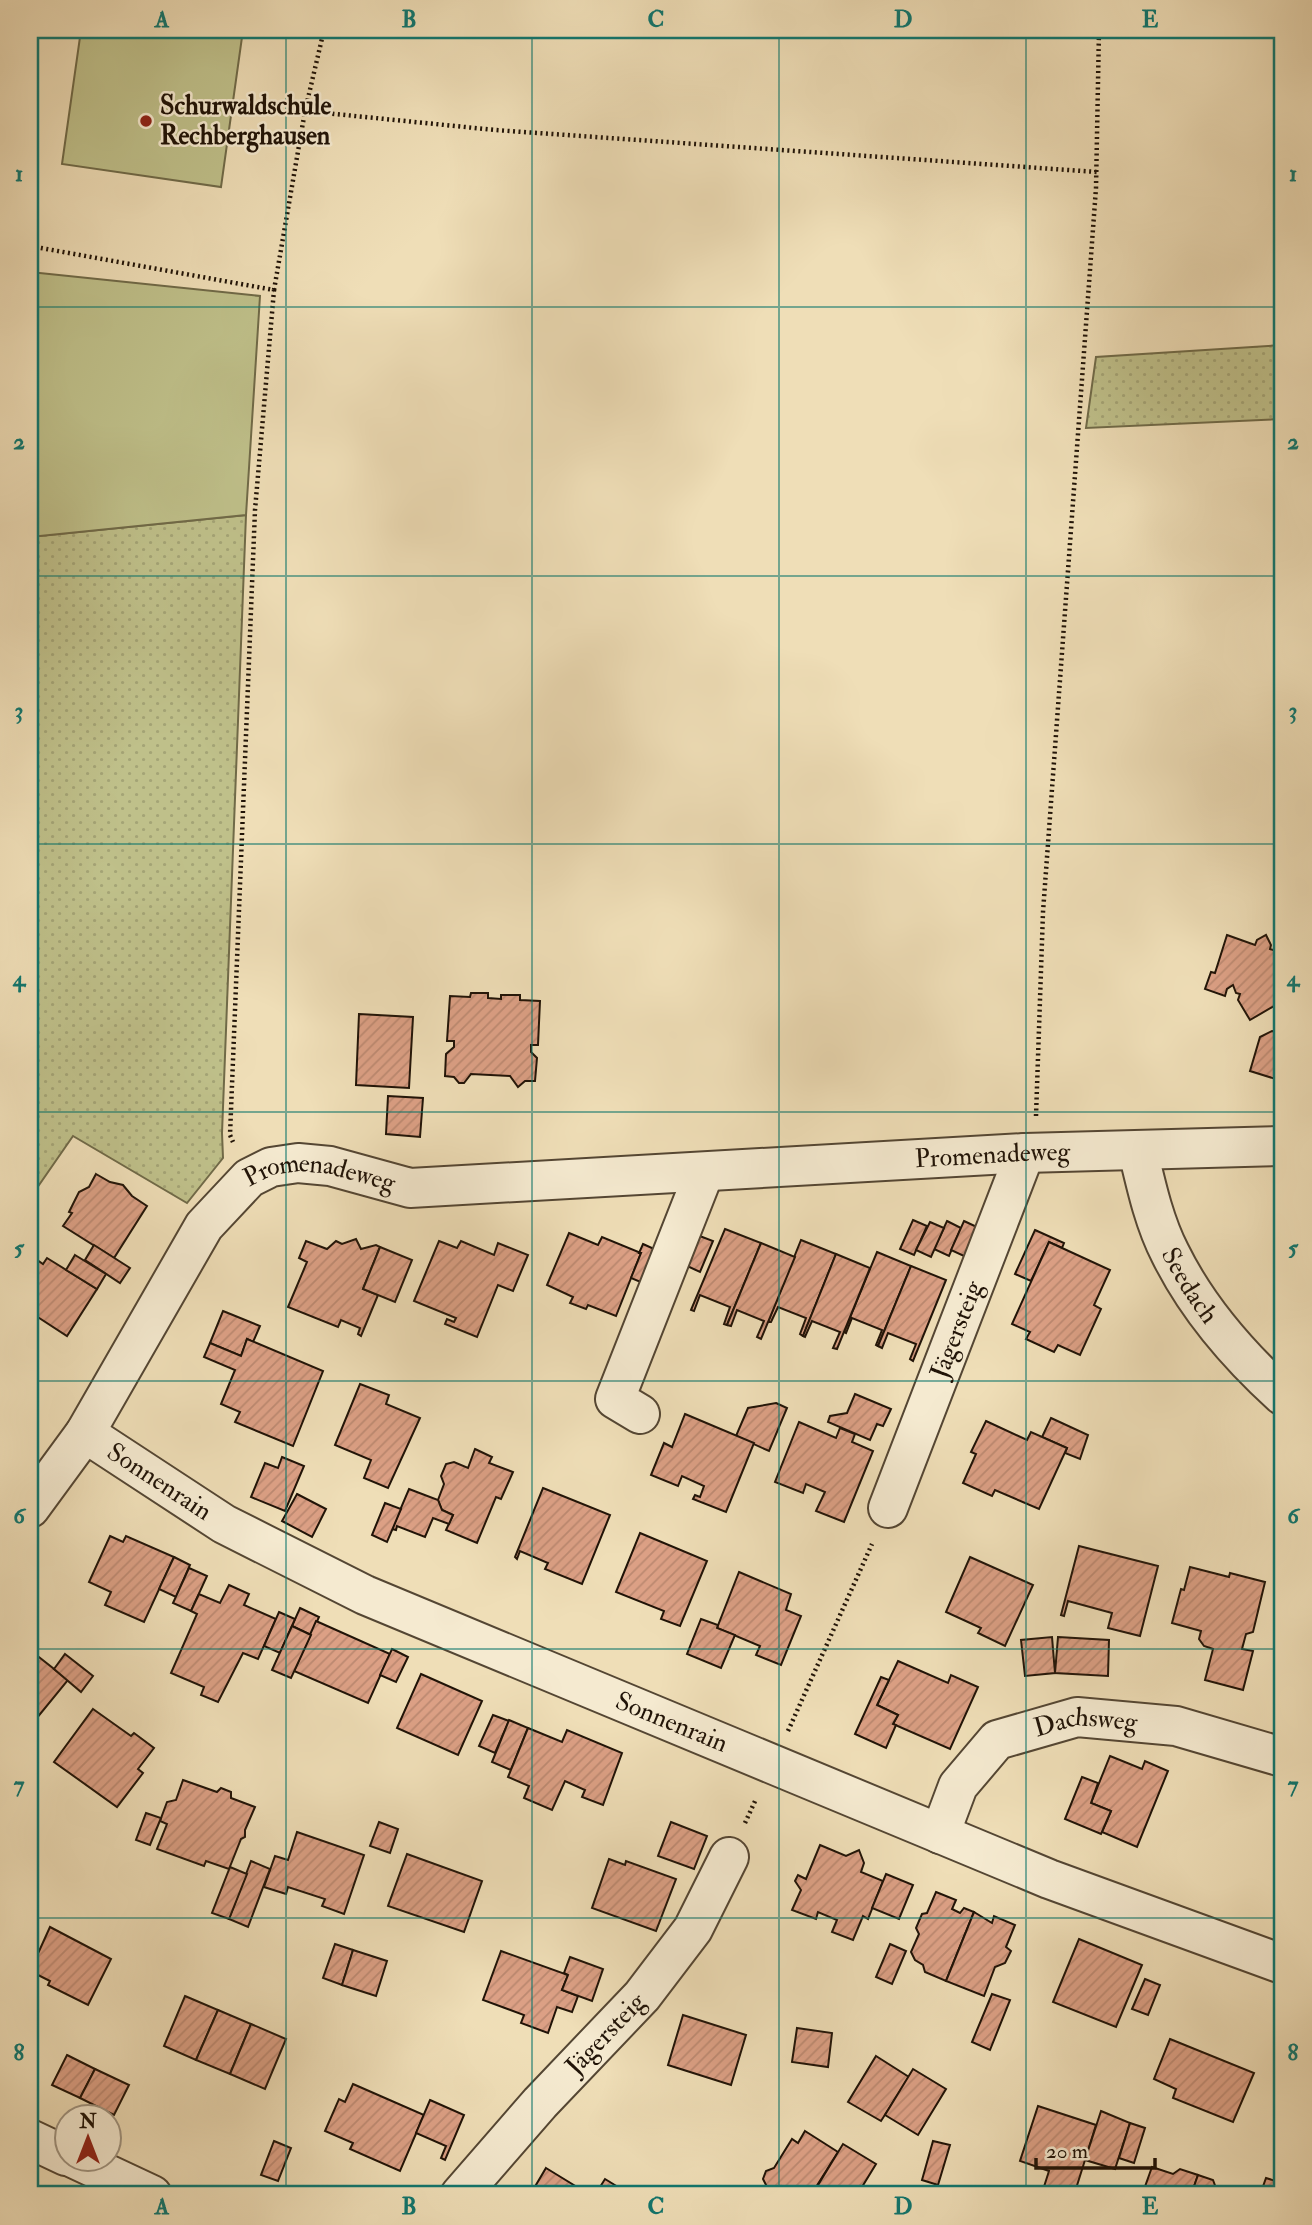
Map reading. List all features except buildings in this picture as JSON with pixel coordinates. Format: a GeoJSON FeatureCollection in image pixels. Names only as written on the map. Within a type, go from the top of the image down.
{"type":"FeatureCollection","features":[{"type":"Feature","properties":{"kind":"street","name":"Promenadeweg"},"geometry":{"type":"LineString","coordinates":[[30,1508],[85,1433],[204,1226],[249,1178],[271,1167],[298,1163],[330,1166],[410,1188],[1025,1153],[1282,1146]]}},
{"type":"Feature","properties":{"kind":"street","name":"Seedach"},"geometry":{"type":"LineString","coordinates":[[1138,1151],[1170,1253],[1211,1321],[1251,1366],[1282,1395]]}},
{"type":"Feature","properties":{"kind":"street","name":"Jägersteig"},"geometry":{"type":"LineString","coordinates":[[888,1508],[1025,1153]]}},
{"type":"Feature","properties":{"kind":"street"},"geometry":{"type":"LineString","coordinates":[[640,1414],[615,1399],[704,1173]]}},
{"type":"Feature","properties":{"kind":"street","name":"Sonnenrain"},"geometry":{"type":"LineString","coordinates":[[85,1433],[224,1524],[365,1595],[1049,1879],[1282,1964]]}},
{"type":"Feature","properties":{"kind":"street","name":"Dachsweg"},"geometry":{"type":"LineString","coordinates":[[940,1835],[958,1786],[997,1740],[1077,1717],[1175,1726],[1282,1757]]}},
{"type":"Feature","properties":{"kind":"street","name":"Jägersteig"},"geometry":{"type":"LineString","coordinates":[[460,2195],[540,2103],[642,1996],[693,1929],[729,1857]]}},
{"type":"Feature","properties":{"kind":"street"},"geometry":{"type":"LineString","coordinates":[[30,2139],[52,2149]]}},
{"type":"Feature","properties":{"kind":"street"},"geometry":{"type":"LineString","coordinates":[[103,2172],[152,2195]]}},
{"type":"Feature","properties":{"kind":"path"},"geometry":{"type":"LineString","coordinates":[[249,1178],[230,1135],[254,510],[274,290],[305,111],[324,30]]}},
{"type":"Feature","properties":{"kind":"path"},"geometry":{"type":"LineString","coordinates":[[1025,1153],[1036,1124],[1043,912],[1097,172],[1099,30]]}},
{"type":"Feature","properties":{"kind":"path"},"geometry":{"type":"LineString","coordinates":[[305,111],[495,130],[1097,172]]}},
{"type":"Feature","properties":{"kind":"path"},"geometry":{"type":"LineString","coordinates":[[30,246],[274,290]]}},
{"type":"Feature","properties":{"kind":"path"},"geometry":{"type":"LineString","coordinates":[[791,1723],[860,1573]]}},
{"type":"Feature","properties":{"kind":"green space"},"geometry":{"type":"Polygon","coordinates":[[[81,30],[243,30],[221,187],[62,164],[81,30]]]}},
{"type":"Feature","properties":{"kind":"green space"},"geometry":{"type":"Polygon","coordinates":[[[30,272],[260,296],[246,515],[30,537],[30,272]]]}},
{"type":"Feature","properties":{"kind":"green space"},"geometry":{"type":"Polygon","coordinates":[[[1282,345],[1282,419],[1086,428],[1096,357],[1282,345]]]}},
{"type":"Feature","properties":{"kind":"green space"},"geometry":{"type":"Polygon","coordinates":[[[246,515],[223,1158],[187,1203],[73,1136],[30,1198],[30,537],[246,515]]]}},
{"type":"Feature","properties":{"kind":"place","name":"Schurwaldschule Rechberghausen"},"geometry":{"type":"Point","coordinates":[146,121]}}]}
